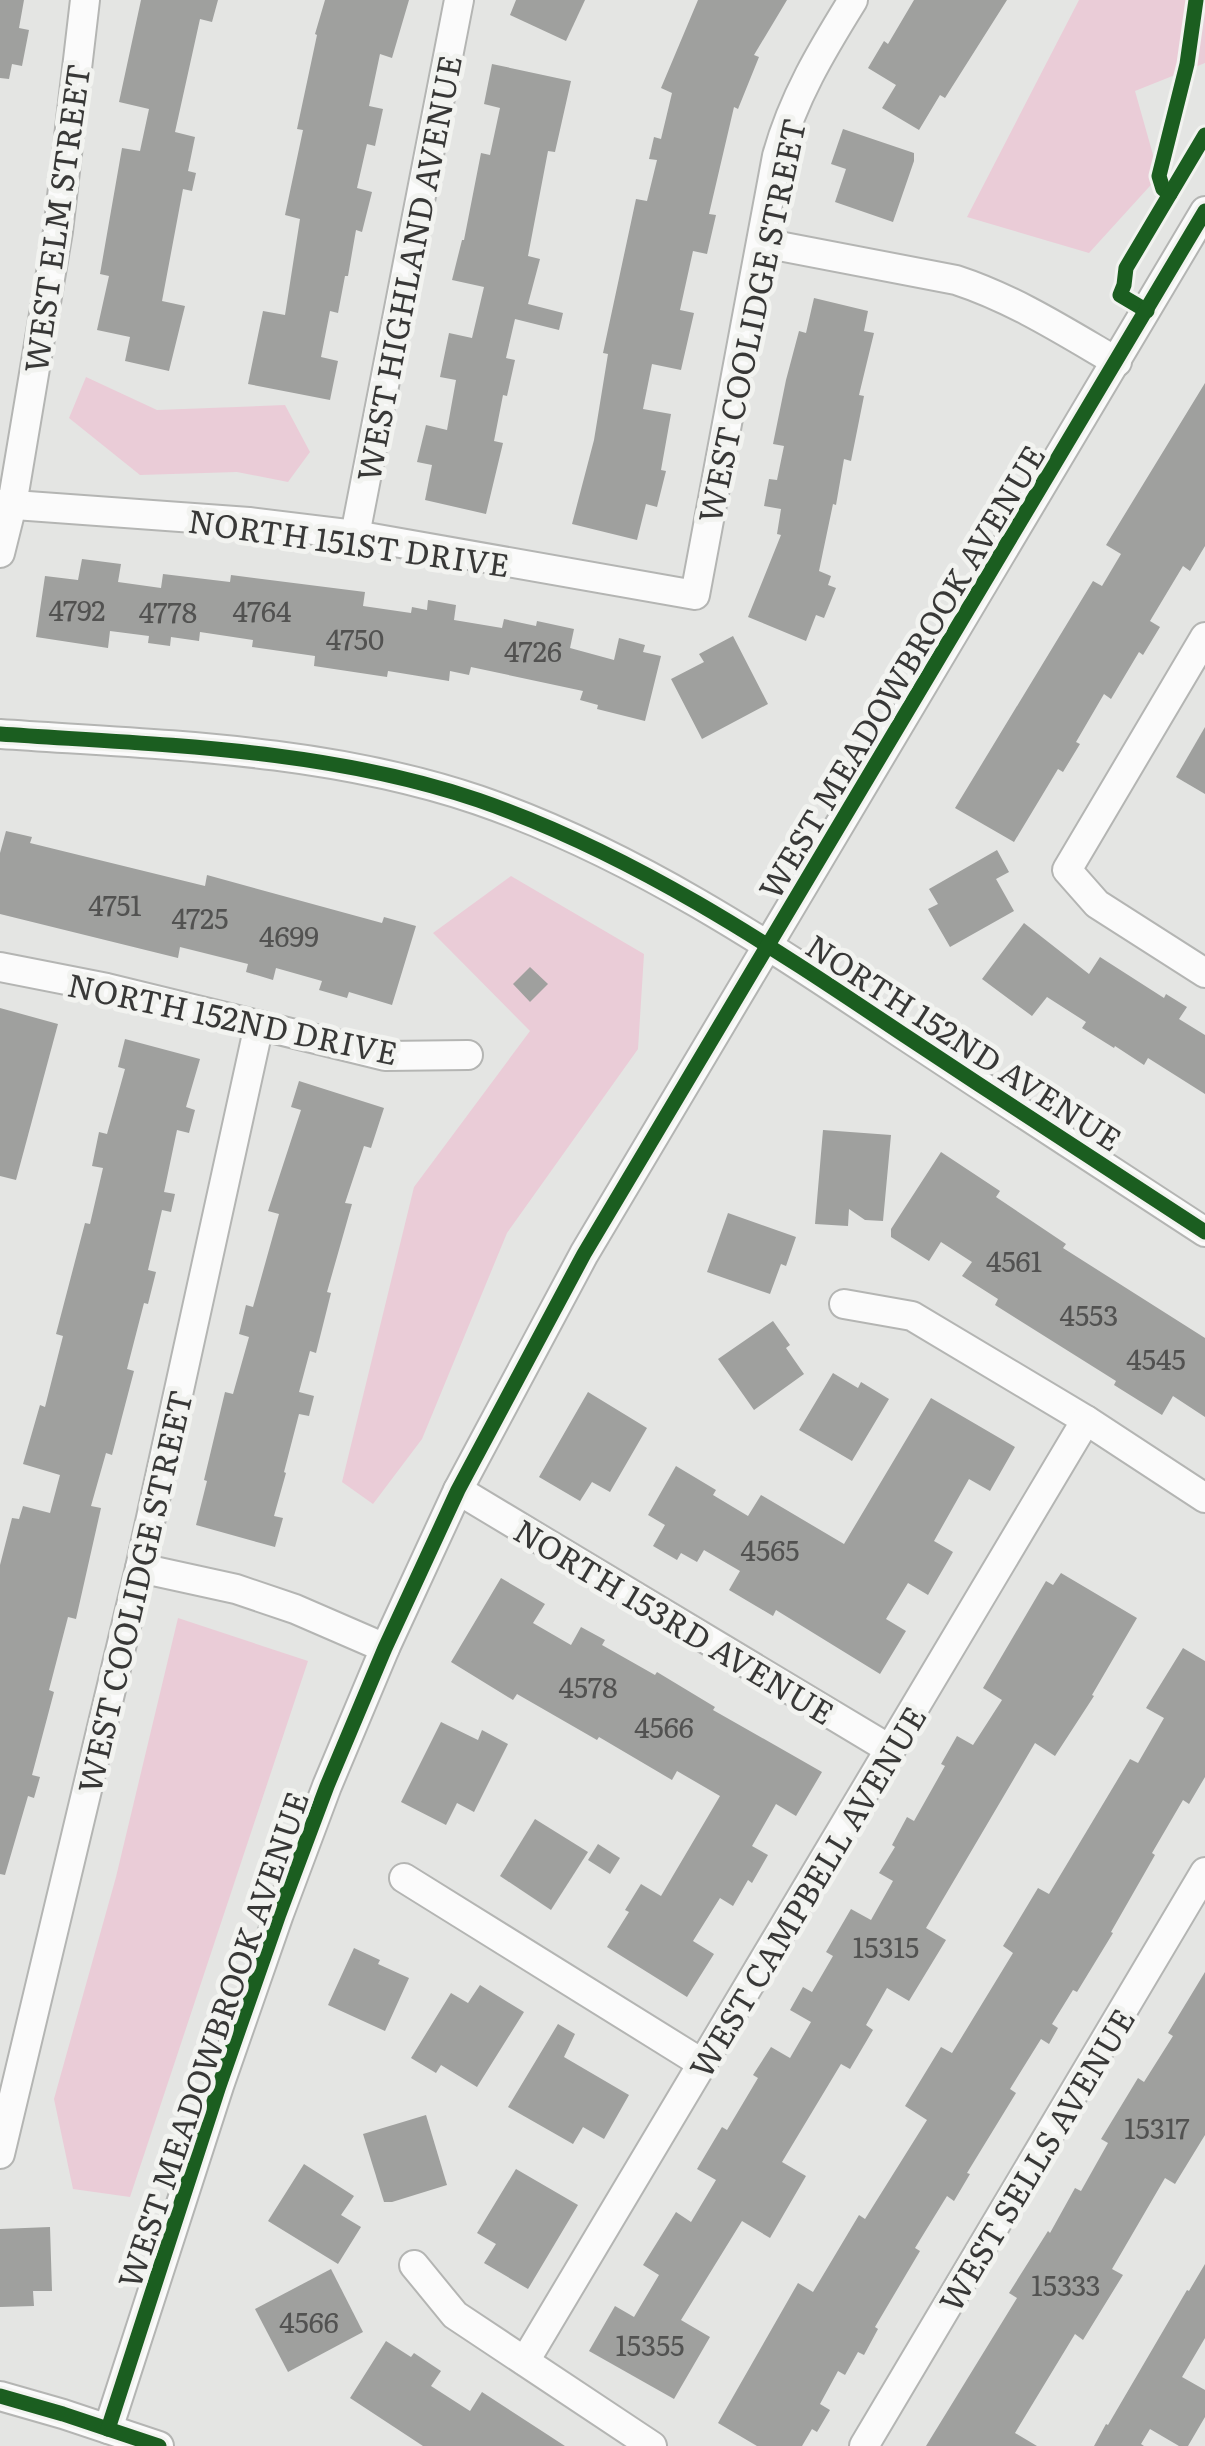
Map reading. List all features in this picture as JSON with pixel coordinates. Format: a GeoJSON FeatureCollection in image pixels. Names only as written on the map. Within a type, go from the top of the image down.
{"type":"FeatureCollection","features":[{"type":"Feature","properties":{"kind":"street","name":"WEST ELM STREET"},"geometry":{"type":"LineString","coordinates":[[0,553],[58,231],[85,0]]}},
{"type":"Feature","properties":{"kind":"street","name":"WEST HIGHLAND AVENUE"},"geometry":{"type":"LineString","coordinates":[[355,535],[458,0]]}},
{"type":"Feature","properties":{"kind":"street","name":"WEST COOLIDGE STREET"},"geometry":{"type":"LineString","coordinates":[[695,595],[784,131],[808,76],[854,0]]}},
{"type":"Feature","properties":{"kind":"street","name":"WEST MEADOWBROOK AVENUE"},"geometry":{"type":"LineString","coordinates":[[108,2428],[279,1914],[385,1648],[458,1490],[584,1254],[1205,211]]}},
{"type":"Feature","properties":{"kind":"street"},"geometry":{"type":"LineString","coordinates":[[762,243],[980,288],[1024,308],[1117,362]]}},
{"type":"Feature","properties":{"kind":"street","name":"NORTH 151ST DRIVE"},"geometry":{"type":"LineString","coordinates":[[6,504],[248,522],[355,535],[695,595]]}},
{"type":"Feature","properties":{"kind":"street"},"geometry":{"type":"LineString","coordinates":[[1205,638],[1067,870],[1097,904],[1205,973]]}},
{"type":"Feature","properties":{"kind":"street","name":"NORTH 152ND AVENUE"},"geometry":{"type":"LineString","coordinates":[[0,734],[290,756],[478,800],[554,830],[645,874],[768,944],[1205,1232]]}},
{"type":"Feature","properties":{"kind":"street","name":"NORTH 152ND DRIVE"},"geometry":{"type":"LineString","coordinates":[[0,968],[106,988],[385,1056],[468,1055]]}},
{"type":"Feature","properties":{"kind":"street","name":"WEST COOLIDGE STREET"},"geometry":{"type":"LineString","coordinates":[[0,2154],[140,1568],[259,1026]]}},
{"type":"Feature","properties":{"kind":"street"},"geometry":{"type":"LineString","coordinates":[[844,1304],[912,1316],[1086,1420],[1205,1498]]}},
{"type":"Feature","properties":{"kind":"street","name":"WEST CAMPBELL AVENUE"},"geometry":{"type":"LineString","coordinates":[[525,2361],[1086,1420]]}},
{"type":"Feature","properties":{"kind":"street","name":"NORTH 153RD AVENUE"},"geometry":{"type":"LineString","coordinates":[[458,1490],[891,1750]]}},
{"type":"Feature","properties":{"kind":"street"},"geometry":{"type":"LineString","coordinates":[[140,1568],[236,1589],[295,1609],[385,1648]]}},
{"type":"Feature","properties":{"kind":"street","name":"WEST SELLS AVENUE"},"geometry":{"type":"LineString","coordinates":[[864,2446],[1205,1872]]}},
{"type":"Feature","properties":{"kind":"street"},"geometry":{"type":"LineString","coordinates":[[404,1878],[702,2064]]}},
{"type":"Feature","properties":{"kind":"street"},"geometry":{"type":"LineString","coordinates":[[414,2265],[455,2315],[652,2446]]}},
{"type":"Feature","properties":{"kind":"street"},"geometry":{"type":"LineString","coordinates":[[0,2396],[158,2446]]}},
{"type":"Feature","properties":{"kind":"path"},"geometry":{"type":"LineString","coordinates":[[1170,194],[1163,188],[1160,176],[1187,64],[1196,0]]}},
{"type":"Feature","properties":{"kind":"path"},"geometry":{"type":"LineString","coordinates":[[1147,311],[1120,294],[1126,268],[1205,135]]}},
{"type":"Feature","properties":{"kind":"shaded area"},"geometry":{"type":"Polygon","coordinates":[[[1079,0],[1205,0],[1205,63],[1135,91],[1159,176],[1089,253],[967,217],[1079,0]]]}},
{"type":"Feature","properties":{"kind":"shaded area"},"geometry":{"type":"Polygon","coordinates":[[[86,377],[157,410],[285,405],[310,452],[288,482],[237,472],[140,475],[69,418],[86,377]]]}},
{"type":"Feature","properties":{"kind":"shaded area"},"geometry":{"type":"Polygon","coordinates":[[[511,876],[644,954],[638,1049],[507,1233],[422,1439],[373,1504],[342,1482],[414,1187],[530,1031],[433,933],[511,876]]]}},
{"type":"Feature","properties":{"kind":"shaded area"},"geometry":{"type":"Polygon","coordinates":[[[178,1618],[308,1661],[130,2197],[73,2189],[54,2099],[116,1877],[178,1618]]]}},
{"type":"Feature","properties":{"kind":"building"},"geometry":{"type":"Polygon","coordinates":[[[0,0],[24,0],[19,28],[29,30],[22,66],[12,64],[9,79],[0,78],[0,0]]]}},
{"type":"Feature","properties":{"kind":"building"},"geometry":{"type":"Polygon","coordinates":[[[141,0],[218,0],[212,22],[200,19],[175,132],[195,137],[188,171],[196,173],[192,191],[183,189],[162,301],[185,306],[169,371],[125,361],[130,337],[97,330],[109,276],[100,274],[122,148],[140,151],[149,109],[119,102],[141,0]]]}},
{"type":"Feature","properties":{"kind":"building"},"geometry":{"type":"Polygon","coordinates":[[[325,0],[409,0],[392,58],[380,54],[369,106],[383,109],[375,146],[367,144],[357,188],[372,192],[362,232],[356,230],[338,313],[330,311],[321,357],[338,361],[330,400],[248,384],[263,311],[285,315],[300,219],[285,215],[303,130],[297,129],[325,0]]]}},
{"type":"Feature","properties":{"kind":"building"},"geometry":{"type":"Polygon","coordinates":[[[516,0],[585,0],[566,41],[510,15],[516,0]]]}},
{"type":"Feature","properties":{"kind":"building"},"geometry":{"type":"Polygon","coordinates":[[[698,0],[787,0],[754,55],[759,57],[738,109],[734,107],[709,214],[716,215],[707,254],[693,251],[680,310],[694,313],[681,370],[652,364],[643,409],[671,414],[661,470],[666,471],[657,507],[646,504],[637,540],[572,524],[594,440],[608,354],[603,353],[636,199],[647,201],[657,160],[649,159],[654,137],[661,139],[672,93],[661,88],[698,0]]]}},
{"type":"Feature","properties":{"kind":"building"},"geometry":{"type":"Polygon","coordinates":[[[914,0],[1007,0],[945,98],[940,95],[919,130],[882,108],[896,85],[868,68],[884,41],[888,44],[914,0]]]}},
{"type":"Feature","properties":{"kind":"building"},"geometry":{"type":"Polygon","coordinates":[[[492,64],[571,81],[555,152],[548,151],[528,256],[540,259],[528,304],[563,313],[559,330],[515,319],[506,358],[515,360],[494,441],[503,443],[486,514],[425,500],[432,465],[417,462],[426,425],[447,430],[456,380],[440,377],[449,333],[472,338],[484,287],[452,280],[481,153],[490,155],[500,108],[484,104],[492,64]]]}},
{"type":"Feature","properties":{"kind":"building"},"geometry":{"type":"Polygon","coordinates":[[[843,129],[914,153],[893,222],[835,202],[846,169],[831,164],[843,129]]]}},
{"type":"Feature","properties":{"kind":"building"},"geometry":{"type":"Polygon","coordinates":[[[814,298],[868,311],[864,331],[874,333],[859,395],[864,396],[851,461],[844,459],[819,571],[831,576],[828,585],[836,588],[824,618],[816,615],[806,641],[748,617],[781,535],[777,534],[781,509],[764,506],[769,479],[777,480],[784,446],[773,444],[786,380],[799,331],[806,333],[814,298]]]}},
{"type":"Feature","properties":{"kind":"building"},"geometry":{"type":"Polygon","coordinates":[[[1205,383],[1205,546],[1190,571],[1183,566],[1150,621],[1160,627],[1143,655],[1139,652],[1111,699],[1104,694],[1063,772],[1058,769],[1014,842],[955,808],[1093,581],[1102,586],[1121,554],[1106,545],[1205,383]]]}},
{"type":"Feature","properties":{"kind":"building"},"geometry":{"type":"Polygon","coordinates":[[[82,559],[121,564],[118,582],[161,588],[163,574],[230,582],[231,575],[365,592],[363,606],[411,613],[412,607],[427,610],[428,600],[456,605],[454,620],[502,628],[504,619],[536,626],[537,621],[574,629],[570,648],[614,660],[619,638],[645,645],[643,652],[661,656],[645,721],[597,709],[598,705],[580,700],[583,691],[471,667],[469,675],[450,671],[449,681],[388,671],[387,677],[314,666],[315,656],[252,647],[253,640],[200,632],[199,641],[171,637],[170,646],[148,643],[149,636],[110,631],[108,648],[36,637],[45,576],[78,580],[82,559]]]}},
{"type":"Feature","properties":{"kind":"building"},"geometry":{"type":"Polygon","coordinates":[[[733,636],[768,704],[702,739],[671,679],[704,662],[699,654],[733,636]]]}},
{"type":"Feature","properties":{"kind":"building"},"geometry":{"type":"Polygon","coordinates":[[[1205,727],[1205,794],[1176,777],[1205,727]]]}},
{"type":"Feature","properties":{"kind":"building"},"geometry":{"type":"Polygon","coordinates":[[[6,831],[32,837],[30,843],[205,886],[207,875],[382,923],[384,917],[416,926],[392,1005],[349,992],[347,998],[319,990],[322,981],[276,968],[273,980],[246,972],[248,964],[180,947],[178,958],[0,914],[0,853],[6,831]]]}},
{"type":"Feature","properties":{"kind":"building"},"geometry":{"type":"Polygon","coordinates":[[[997,850],[1009,872],[996,879],[1014,911],[950,947],[928,909],[938,904],[929,889],[997,850]]]}},
{"type":"Feature","properties":{"kind":"building"},"geometry":{"type":"Polygon","coordinates":[[[1024,923],[1089,974],[1100,957],[1164,998],[1166,994],[1187,1007],[1179,1019],[1205,1035],[1205,1094],[1148,1058],[1144,1065],[1114,1048],[1082,1028],[1086,1022],[1047,997],[1032,1016],[982,979],[1024,923]]]}},
{"type":"Feature","properties":{"kind":"building"},"geometry":{"type":"Polygon","coordinates":[[[530,967],[548,984],[530,1002],[513,984],[530,967]]]}},
{"type":"Feature","properties":{"kind":"building"},"geometry":{"type":"Polygon","coordinates":[[[0,1008],[58,1024],[16,1180],[0,1176],[0,1008]]]}},
{"type":"Feature","properties":{"kind":"building"},"geometry":{"type":"Polygon","coordinates":[[[125,1039],[200,1059],[186,1107],[195,1110],[189,1133],[177,1130],[164,1192],[175,1194],[171,1212],[162,1210],[148,1270],[156,1272],[127,1369],[134,1371],[112,1455],[106,1453],[91,1506],[101,1508],[76,1619],[68,1617],[49,1690],[54,1692],[32,1775],[40,1777],[34,1798],[28,1796],[5,1875],[0,1874],[0,1565],[12,1518],[19,1519],[23,1506],[50,1513],[60,1475],[23,1464],[40,1405],[45,1407],[63,1336],[56,1334],[85,1223],[90,1224],[103,1168],[92,1166],[99,1132],[107,1134],[125,1069],[118,1067],[125,1039]]]}},
{"type":"Feature","properties":{"kind":"building"},"geometry":{"type":"Polygon","coordinates":[[[299,1081],[384,1108],[371,1148],[364,1146],[345,1203],[352,1204],[327,1292],[331,1293],[316,1353],[310,1351],[299,1392],[314,1396],[309,1416],[299,1414],[284,1472],[274,1516],[283,1518],[275,1547],[196,1525],[225,1392],[233,1394],[249,1337],[239,1334],[246,1305],[253,1307],[279,1214],[268,1211],[301,1110],[291,1107],[299,1081]]]}},
{"type":"Feature","properties":{"kind":"building"},"geometry":{"type":"Polygon","coordinates":[[[823,1130],[891,1135],[883,1221],[865,1220],[849,1209],[848,1226],[815,1224],[823,1130]]]}},
{"type":"Feature","properties":{"kind":"building"},"geometry":{"type":"Polygon","coordinates":[[[941,1152],[1000,1191],[996,1197],[1066,1244],[1063,1248],[1205,1338],[1205,1417],[1173,1396],[1162,1415],[1114,1385],[1116,1381],[995,1305],[998,1299],[962,1276],[972,1262],[941,1242],[929,1261],[891,1237],[891,1229],[941,1152]]]}},
{"type":"Feature","properties":{"kind":"building"},"geometry":{"type":"Polygon","coordinates":[[[728,1213],[796,1237],[770,1294],[707,1272],[728,1213]]]}},
{"type":"Feature","properties":{"kind":"building"},"geometry":{"type":"Polygon","coordinates":[[[773,1321],[804,1374],[754,1410],[718,1359],[773,1321]]]}},
{"type":"Feature","properties":{"kind":"building"},"geometry":{"type":"Polygon","coordinates":[[[833,1373],[858,1388],[861,1382],[889,1399],[852,1461],[799,1430],[833,1373]]]}},
{"type":"Feature","properties":{"kind":"building"},"geometry":{"type":"Polygon","coordinates":[[[588,1392],[647,1428],[610,1492],[592,1482],[580,1501],[539,1477],[588,1392]]]}},
{"type":"Feature","properties":{"kind":"building"},"geometry":{"type":"Polygon","coordinates":[[[931,1398],[1015,1447],[990,1491],[969,1479],[934,1541],[953,1552],[928,1595],[908,1583],[886,1619],[906,1631],[880,1674],[776,1610],[773,1616],[729,1590],[740,1571],[704,1550],[697,1562],[681,1553],[677,1560],[653,1546],[665,1525],[648,1515],[676,1466],[716,1490],[713,1495],[748,1516],[761,1495],[844,1544],[931,1398]]]}},
{"type":"Feature","properties":{"kind":"building"},"geometry":{"type":"Polygon","coordinates":[[[1061,1573],[1137,1618],[1055,1756],[1035,1743],[926,1928],[946,1940],[909,2001],[887,1988],[866,2025],[873,2030],[850,2069],[841,2064],[782,2162],[806,2176],[770,2238],[742,2221],[681,2320],[710,2337],[674,2399],[589,2351],[615,2306],[634,2317],[659,2275],[643,2265],[676,2212],[691,2222],[716,2180],[697,2169],[722,2127],[727,2130],[758,2078],[753,2075],[771,2047],[790,2058],[811,2022],[790,2010],[803,1987],[812,1992],[833,1956],[826,1952],[851,1909],[871,1920],[893,1881],[879,1873],[907,1817],[914,1821],[957,1736],[973,1745],[1002,1700],[983,1688],[1046,1581],[1053,1585],[1061,1573]]]}},
{"type":"Feature","properties":{"kind":"building"},"geometry":{"type":"Polygon","coordinates":[[[501,1578],[545,1604],[533,1623],[571,1645],[581,1627],[605,1640],[602,1645],[655,1675],[657,1672],[715,1707],[713,1710],[822,1772],[796,1816],[776,1804],[752,1846],[768,1855],[752,1883],[748,1880],[733,1906],[720,1898],[693,1941],[714,1954],[687,1997],[607,1947],[641,1884],[661,1896],[720,1796],[677,1771],[672,1780],[517,1694],[513,1700],[451,1662],[501,1578]]]}},
{"type":"Feature","properties":{"kind":"building"},"geometry":{"type":"Polygon","coordinates":[[[1183,1648],[1205,1661],[1205,1777],[1189,1804],[1183,1800],[1113,1933],[1052,2024],[1058,2028],[1049,2044],[1041,2039],[1010,2089],[1016,2093],[954,2201],[947,2196],[915,2248],[920,2251],[875,2327],[878,2329],[864,2355],[858,2352],[845,2375],[838,2371],[820,2404],[830,2410],[817,2432],[812,2429],[802,2446],[757,2446],[718,2423],[798,2283],[813,2292],[859,2215],[865,2219],[927,2120],[905,2106],[941,2047],[952,2053],[1013,1953],[1003,1946],[1038,1888],[1049,1894],[1130,1759],[1138,1763],[1164,1718],[1146,1708],[1183,1648]]]}},
{"type":"Feature","properties":{"kind":"building"},"geometry":{"type":"Polygon","coordinates":[[[441,1722],[478,1740],[482,1730],[508,1744],[474,1812],[457,1803],[446,1825],[401,1802],[441,1722]]]}},
{"type":"Feature","properties":{"kind":"building"},"geometry":{"type":"Polygon","coordinates":[[[535,1819],[588,1852],[551,1910],[500,1876],[535,1819]]]}},
{"type":"Feature","properties":{"kind":"building"},"geometry":{"type":"Polygon","coordinates":[[[598,1844],[620,1858],[610,1874],[588,1860],[598,1844]]]}},
{"type":"Feature","properties":{"kind":"building"},"geometry":{"type":"Polygon","coordinates":[[[354,1948],[409,1978],[385,2031],[328,2005],[354,1948]]]}},
{"type":"Feature","properties":{"kind":"building"},"geometry":{"type":"Polygon","coordinates":[[[1205,1972],[1205,2135],[1175,2184],[1165,2178],[1112,2269],[1123,2275],[1083,2340],[1075,2334],[1015,2433],[1037,2446],[926,2446],[1017,2298],[1009,2293],[1075,2188],[1081,2191],[1108,2143],[1101,2139],[1138,2078],[1144,2082],[1173,2036],[1168,2033],[1205,1972]]]}},
{"type":"Feature","properties":{"kind":"building"},"geometry":{"type":"Polygon","coordinates":[[[480,1985],[524,2012],[477,2087],[441,2065],[436,2073],[411,2058],[451,1993],[468,2003],[480,1985]]]}},
{"type":"Feature","properties":{"kind":"building"},"geometry":{"type":"Polygon","coordinates":[[[558,2024],[575,2034],[564,2057],[629,2095],[604,2139],[583,2127],[573,2144],[508,2107],[558,2024]]]}},
{"type":"Feature","properties":{"kind":"building"},"geometry":{"type":"Polygon","coordinates":[[[426,2115],[447,2185],[384,2202],[363,2134],[426,2115]]]}},
{"type":"Feature","properties":{"kind":"building"},"geometry":{"type":"Polygon","coordinates":[[[304,2164],[354,2196],[341,2215],[361,2227],[338,2264],[268,2221],[304,2164]]]}},
{"type":"Feature","properties":{"kind":"building"},"geometry":{"type":"Polygon","coordinates":[[[516,2169],[578,2205],[528,2289],[484,2263],[496,2244],[477,2233],[516,2169]]]}},
{"type":"Feature","properties":{"kind":"building"},"geometry":{"type":"Polygon","coordinates":[[[50,2227],[52,2291],[33,2291],[34,2306],[0,2307],[0,2229],[50,2227]]]}},
{"type":"Feature","properties":{"kind":"building"},"geometry":{"type":"Polygon","coordinates":[[[1205,2264],[1205,2338],[1182,2377],[1205,2390],[1205,2417],[1188,2446],[1179,2446],[1150,2429],[1141,2444],[1144,2446],[1094,2446],[1187,2290],[1205,2264]]]}},
{"type":"Feature","properties":{"kind":"building"},"geometry":{"type":"Polygon","coordinates":[[[331,2269],[363,2332],[288,2372],[255,2309],[331,2269]]]}},
{"type":"Feature","properties":{"kind":"building"},"geometry":{"type":"Polygon","coordinates":[[[386,2341],[441,2371],[431,2386],[470,2411],[482,2392],[565,2446],[423,2446],[350,2398],[386,2341]]]}},
{"type":"Feature","properties":{"kind":"cycle path"},"geometry":{"type":"LineString","coordinates":[[1170,194],[1163,189],[1159,176],[1187,64],[1196,0]]}},
{"type":"Feature","properties":{"kind":"cycle path"},"geometry":{"type":"LineString","coordinates":[[1147,311],[1120,295],[1126,268],[1205,135]]}},
{"type":"Feature","properties":{"kind":"cycle path"},"geometry":{"type":"LineString","coordinates":[[108,2429],[279,1914],[385,1648],[458,1490],[584,1254],[1205,211]]}},
{"type":"Feature","properties":{"kind":"cycle path"},"geometry":{"type":"LineString","coordinates":[[0,734],[181,746],[301,759],[420,783],[535,822],[644,874],[749,934],[1205,1232]]}},
{"type":"Feature","properties":{"kind":"cycle path"},"geometry":{"type":"LineString","coordinates":[[0,2396],[159,2446]]}}]}
